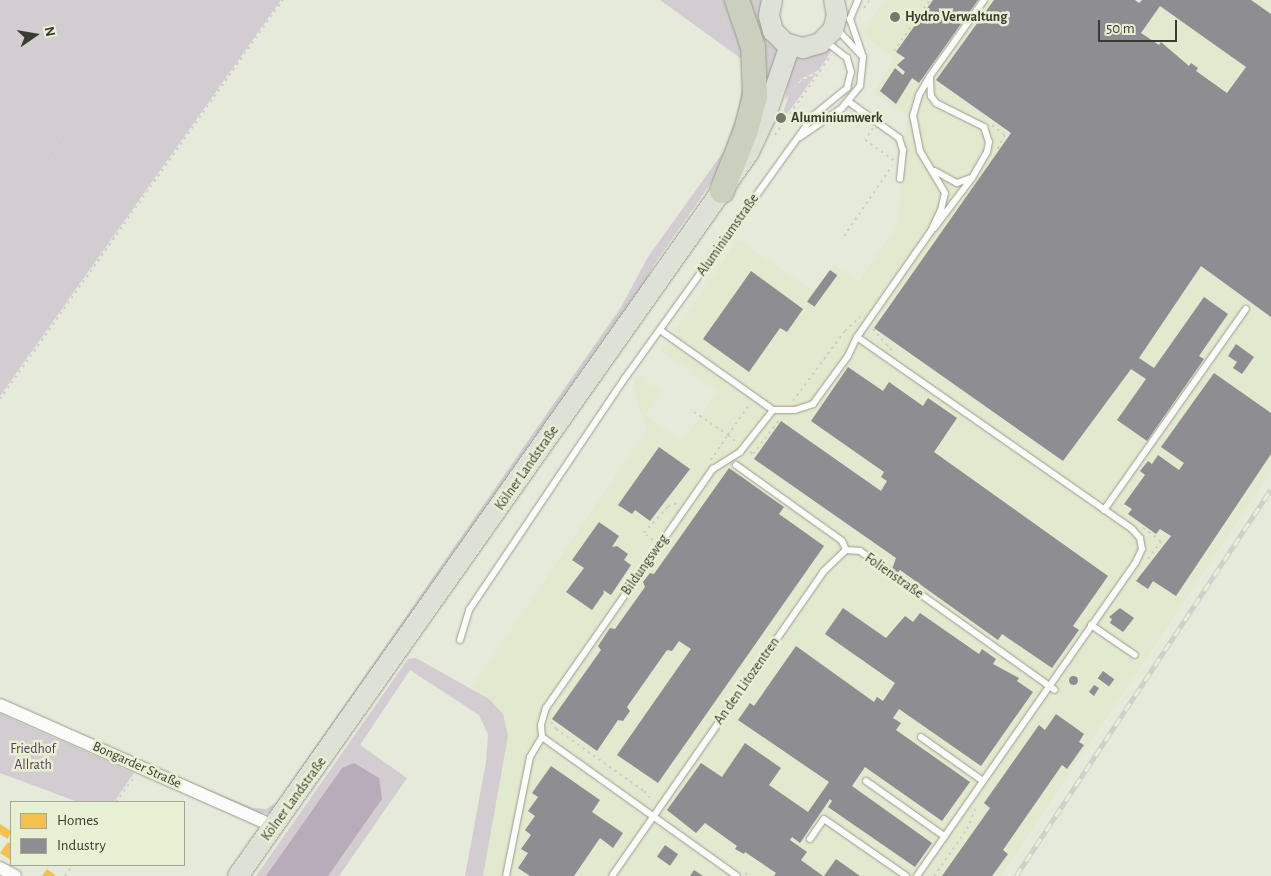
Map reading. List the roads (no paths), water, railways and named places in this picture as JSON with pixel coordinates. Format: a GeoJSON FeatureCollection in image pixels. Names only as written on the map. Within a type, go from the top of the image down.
{"type":"FeatureCollection","features":[{"type":"Feature","properties":{"kind":"highway"},"geometry":{"type":"LineString","coordinates":[[722,191],[746,130],[755,96],[753,47],[737,0]]}},
{"type":"Feature","properties":{"kind":"main road"},"geometry":{"type":"LineString","coordinates":[[772,0],[768,16],[777,36],[790,46],[808,48],[829,33],[834,0]]}},
{"type":"Feature","properties":{"kind":"main road","name":"Kölner Landstraße"},"geometry":{"type":"LineString","coordinates":[[238,876],[722,191],[759,132],[790,46]]}},
{"type":"Feature","properties":{"kind":"street","name":"Bongarder Straße"},"geometry":{"type":"LineString","coordinates":[[0,705],[273,826]]}},
{"type":"Feature","properties":{"kind":"street"},"geometry":{"type":"LineString","coordinates":[[0,868],[15,876]]}},
{"type":"Feature","properties":{"kind":"lane"},"geometry":{"type":"LineString","coordinates":[[858,0],[850,19],[863,57]]}},
{"type":"Feature","properties":{"kind":"lane"},"geometry":{"type":"LineString","coordinates":[[660,330],[773,410],[795,410],[813,404],[848,356],[857,337],[931,231],[941,210],[945,193],[934,171],[920,151],[913,116],[919,95],[930,76],[984,0]]}},
{"type":"Feature","properties":{"kind":"lane"},"geometry":{"type":"LineString","coordinates":[[829,33],[863,57]]}},
{"type":"Feature","properties":{"kind":"lane","name":"Aluminiumstraße"},"geometry":{"type":"LineString","coordinates":[[460,640],[469,610],[660,330],[818,110],[844,92],[850,79],[850,68],[845,55],[829,33]]}},
{"type":"Feature","properties":{"kind":"lane","name":"Aluminiumstraße"},"geometry":{"type":"LineString","coordinates":[[795,140],[849,102],[862,82],[863,57]]}},
{"type":"Feature","properties":{"kind":"lane"},"geometry":{"type":"LineString","coordinates":[[930,76],[931,96],[936,103],[949,112],[976,121],[988,134],[987,152],[972,178],[941,222],[931,231]]}},
{"type":"Feature","properties":{"kind":"lane"},"geometry":{"type":"LineString","coordinates":[[849,102],[878,121],[901,140],[900,179]]}},
{"type":"Feature","properties":{"kind":"lane"},"geometry":{"type":"LineString","coordinates":[[934,171],[957,182],[972,178]]}},
{"type":"Feature","properties":{"kind":"lane"},"geometry":{"type":"LineString","coordinates":[[1104,510],[1246,309]]}},
{"type":"Feature","properties":{"kind":"lane"},"geometry":{"type":"LineString","coordinates":[[857,337],[1136,533],[1142,547],[1136,562],[1091,625],[1052,687],[982,781],[916,876]]}},
{"type":"Feature","properties":{"kind":"lane","name":"Bildungsweg"},"geometry":{"type":"LineString","coordinates":[[542,737],[541,725],[546,708],[660,544],[713,469],[744,447],[773,410]]}},
{"type":"Feature","properties":{"kind":"lane","name":"Folienstraße"},"geometry":{"type":"LineString","coordinates":[[736,465],[842,541],[846,550],[860,551],[1052,687]]}},
{"type":"Feature","properties":{"kind":"lane","name":"An den Litozentren"},"geometry":{"type":"LineString","coordinates":[[613,875],[823,572],[846,550]]}},
{"type":"Feature","properties":{"kind":"lane"},"geometry":{"type":"LineString","coordinates":[[1091,625],[1135,655]]}},
{"type":"Feature","properties":{"kind":"lane"},"geometry":{"type":"LineString","coordinates":[[506,876],[530,757],[542,737],[737,876]]}},
{"type":"Feature","properties":{"kind":"lane"},"geometry":{"type":"LineString","coordinates":[[921,737],[982,781]]}},
{"type":"Feature","properties":{"kind":"lane"},"geometry":{"type":"LineString","coordinates":[[866,781],[944,836]]}},
{"type":"Feature","properties":{"kind":"lane"},"geometry":{"type":"LineString","coordinates":[[810,839],[824,818],[906,876]]}},
{"type":"Feature","properties":{"kind":"railway"},"geometry":{"type":"LineString","coordinates":[[1016,876],[1271,489]]}},
{"type":"Feature","properties":{"kind":"place","name":"Hydro Verwaltung"},"geometry":{"type":"Point","coordinates":[895,17]}},
{"type":"Feature","properties":{"kind":"place","name":"Aluminiumwerk"},"geometry":{"type":"Point","coordinates":[781,118]}},
{"type":"Feature","properties":{"kind":"park label","name":"Friedhof Allrath"},"geometry":{"type":"Point","coordinates":[33,758]}}]}
